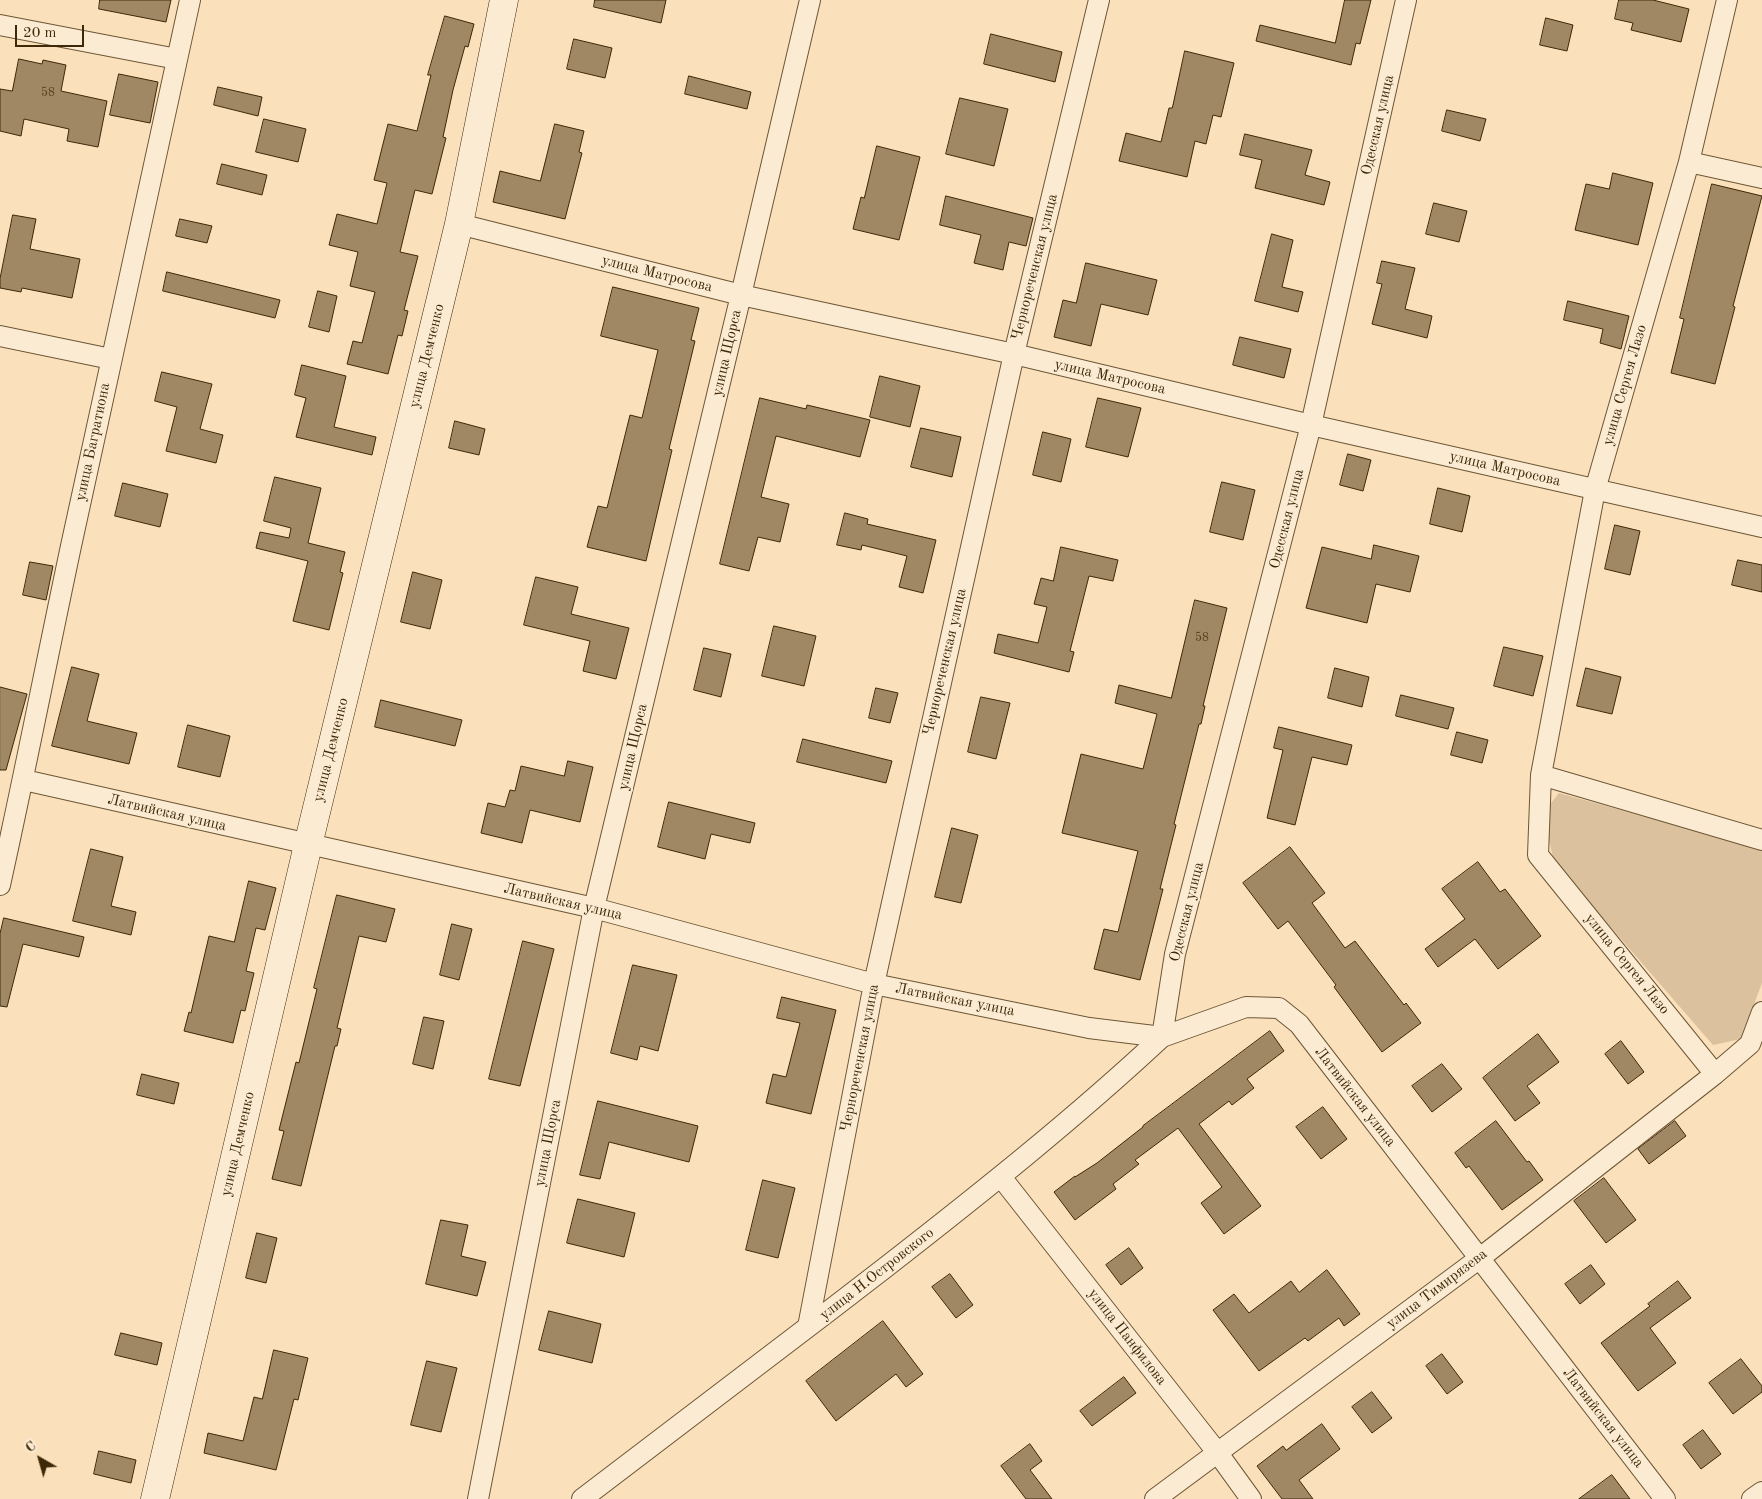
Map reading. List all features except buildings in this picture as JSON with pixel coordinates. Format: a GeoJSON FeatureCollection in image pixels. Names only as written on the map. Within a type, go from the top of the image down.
{"type":"FeatureCollection","features":[{"type":"Feature","properties":{"kind":"street","name":"улица Багратиона"},"geometry":{"type":"LineString","coordinates":[[0,885],[24,780],[49,651],[111,359],[190,0]]}},
{"type":"Feature","properties":{"kind":"street","name":"улица Демченко"},"geometry":{"type":"LineString","coordinates":[[156,1499],[308,845],[459,224],[504,0]]}},
{"type":"Feature","properties":{"kind":"street","name":"улица Щорса"},"geometry":{"type":"LineString","coordinates":[[478,1499],[594,908],[810,0]]}},
{"type":"Feature","properties":{"kind":"street","name":"Чернореченская улица"},"geometry":{"type":"LineString","coordinates":[[808,1327],[874,984],[1014,354],[1099,0]]}},
{"type":"Feature","properties":{"kind":"street","name":"Одесская улица"},"geometry":{"type":"LineString","coordinates":[[1162,1037],[1175,954],[1311,425],[1406,0]]}},
{"type":"Feature","properties":{"kind":"street","name":"улица Сергея Лазо"},"geometry":{"type":"LineString","coordinates":[[1715,1074],[1538,854],[1541,775],[1595,490],[1689,162],[1727,0]]}},
{"type":"Feature","properties":{"kind":"street"},"geometry":{"type":"LineString","coordinates":[[0,25],[177,59]]}},
{"type":"Feature","properties":{"kind":"street"},"geometry":{"type":"LineString","coordinates":[[1689,162],[1762,178]]}},
{"type":"Feature","properties":{"kind":"street","name":"улица Матросова"},"geometry":{"type":"LineString","coordinates":[[459,224],[741,295],[1014,354],[1311,425],[1762,527]]}},
{"type":"Feature","properties":{"kind":"street"},"geometry":{"type":"LineString","coordinates":[[0,336],[111,359]]}},
{"type":"Feature","properties":{"kind":"street"},"geometry":{"type":"LineString","coordinates":[[1541,775],[1762,840]]}},
{"type":"Feature","properties":{"kind":"street","name":"Латвийская улица"},"geometry":{"type":"LineString","coordinates":[[24,780],[594,908],[874,984],[1089,1028],[1162,1037],[1246,1008],[1279,1008],[1300,1024],[1665,1499]]}},
{"type":"Feature","properties":{"kind":"street"},"geometry":{"type":"LineString","coordinates":[[1715,1074],[1750,1044],[1762,1012]]}},
{"type":"Feature","properties":{"kind":"street","name":"улица Н.Островского"},"geometry":{"type":"LineString","coordinates":[[582,1499],[1001,1177],[1111,1085],[1162,1037]]}},
{"type":"Feature","properties":{"kind":"street","name":"улица Тимирязева"},"geometry":{"type":"LineString","coordinates":[[1155,1499],[1480,1258],[1715,1074]]}},
{"type":"Feature","properties":{"kind":"street","name":"улица Панфилова"},"geometry":{"type":"LineString","coordinates":[[1001,1177],[1217,1452],[1251,1499]]}},
{"type":"Feature","properties":{"kind":"street"},"geometry":{"type":"LineString","coordinates":[[1752,1499],[1762,1492]]}},
{"type":"Feature","properties":{"kind":"shaded area"},"geometry":{"type":"Polygon","coordinates":[[[1559,793],[1762,849],[1762,983],[1741,1039],[1713,1045],[1554,862],[1543,813],[1559,793]]]}}]}
